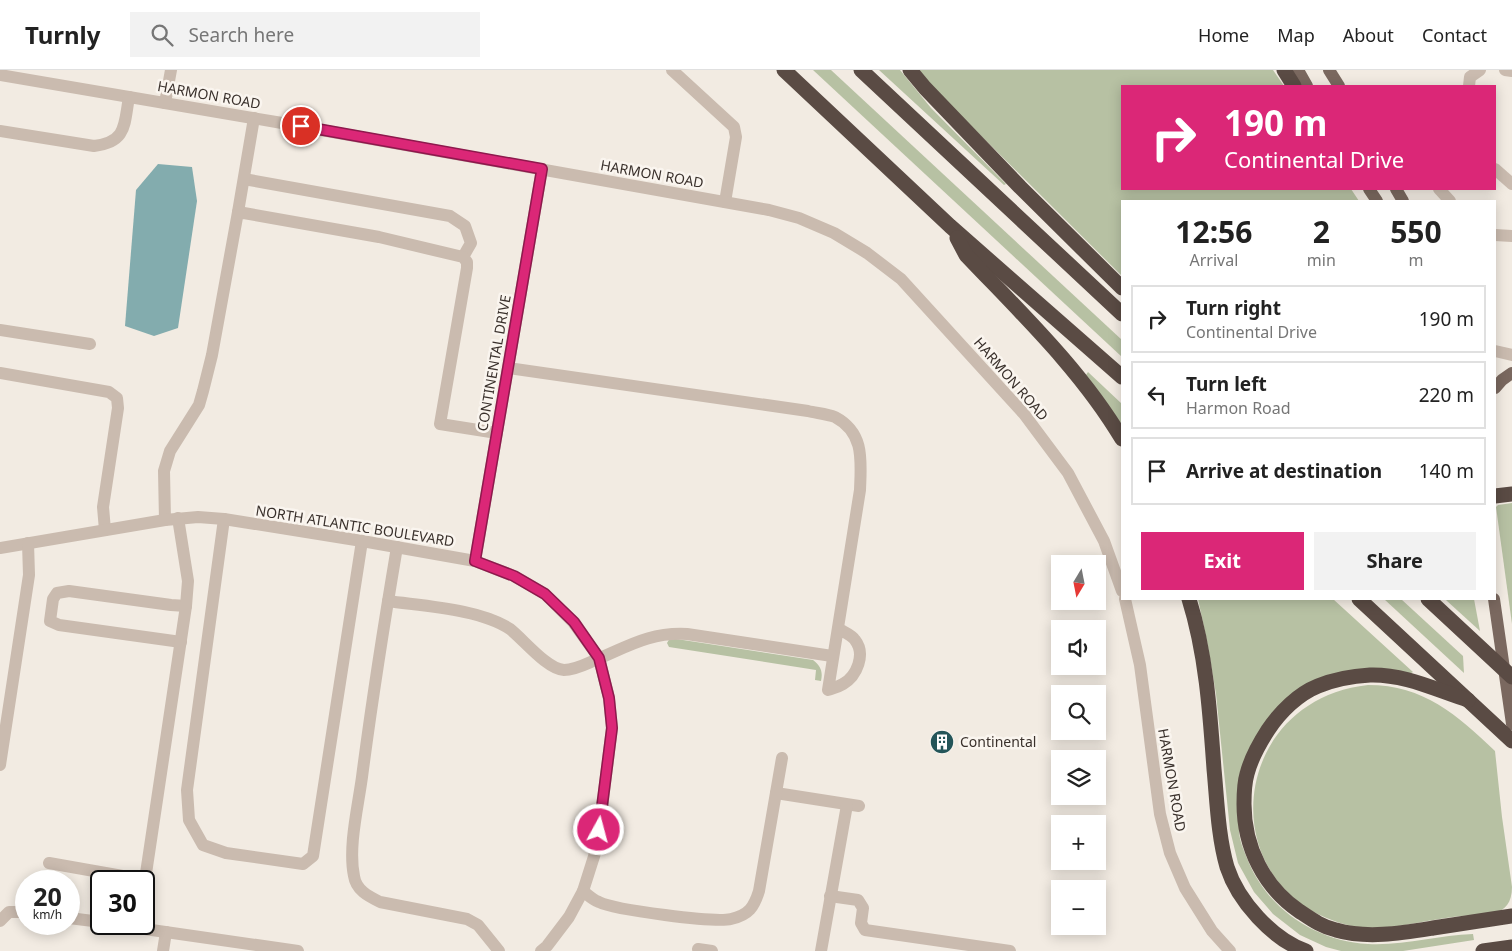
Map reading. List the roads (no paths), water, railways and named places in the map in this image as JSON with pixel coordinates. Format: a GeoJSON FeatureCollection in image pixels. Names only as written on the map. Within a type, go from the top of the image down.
{"type":"FeatureCollection","features":[{"type":"Feature","properties":{"kind":"highway"},"geometry":{"type":"LineString","coordinates":[[784,70],[950,226],[1121,377]]}},
{"type":"Feature","properties":{"kind":"highway"},"geometry":{"type":"LineString","coordinates":[[861,70],[1121,313]]}},
{"type":"Feature","properties":{"kind":"highway"},"geometry":{"type":"LineString","coordinates":[[910,70],[1013,180],[1121,287]]}},
{"type":"Feature","properties":{"kind":"highway"},"geometry":{"type":"LineString","coordinates":[[1284,70],[1293,85]]}},
{"type":"Feature","properties":{"kind":"highway"},"geometry":{"type":"LineString","coordinates":[[950,226],[966,255],[1083,383],[1110,418],[1121,437]]}},
{"type":"Feature","properties":{"kind":"highway"},"geometry":{"type":"LineString","coordinates":[[1496,496],[1512,494]]}},
{"type":"Feature","properties":{"kind":"highway"},"geometry":{"type":"LineString","coordinates":[[1189,600],[1204,661],[1218,816],[1228,868],[1244,901],[1255,914],[1275,934],[1297,948],[1306,951]]}},
{"type":"Feature","properties":{"kind":"highway"},"geometry":{"type":"LineString","coordinates":[[1361,600],[1512,741]]}},
{"type":"Feature","properties":{"kind":"highway"},"geometry":{"type":"LineString","coordinates":[[1429,600],[1512,677]]}},
{"type":"Feature","properties":{"kind":"highway"},"geometry":{"type":"LineString","coordinates":[[1473,705],[1417,682],[1389,676],[1369,675],[1343,678],[1317,686],[1296,700],[1278,716],[1254,755],[1246,776],[1244,794],[1244,816],[1247,835],[1252,854],[1260,869],[1286,902],[1317,923],[1335,930],[1351,934],[1395,934],[1512,916]]}},
{"type":"Feature","properties":{"kind":"highway"},"geometry":{"type":"LineString","coordinates":[[1483,951],[1512,947]]}},
{"type":"Feature","properties":{"kind":"main road"},"geometry":{"type":"LineString","coordinates":[[1298,70],[1307,85]]}},
{"type":"Feature","properties":{"kind":"main road"},"geometry":{"type":"LineString","coordinates":[[1329,70],[1337,85]]}},
{"type":"Feature","properties":{"kind":"main road"},"geometry":{"type":"LineString","coordinates":[[1496,387],[1512,373]]}},
{"type":"Feature","properties":{"kind":"main road"},"geometry":{"type":"LineString","coordinates":[[1494,600],[1512,724]]}},
{"type":"Feature","properties":{"kind":"street"},"geometry":{"type":"LineString","coordinates":[[165,103],[171,70]]}},
{"type":"Feature","properties":{"kind":"street"},"geometry":{"type":"LineString","coordinates":[[672,70],[734,127],[736,137],[725,202]]}},
{"type":"Feature","properties":{"kind":"street"},"geometry":{"type":"LineString","coordinates":[[1469,85],[1470,77],[1480,70]]}},
{"type":"Feature","properties":{"kind":"street"},"geometry":{"type":"LineString","coordinates":[[1505,70],[1512,71]]}},
{"type":"Feature","properties":{"kind":"street","name":"HARMON ROAD"},"geometry":{"type":"LineString","coordinates":[[0,75],[254,118],[769,210],[792,216],[834,232],[868,254],[901,279],[1024,414],[1068,473],[1104,541],[1121,588]]}},
{"type":"Feature","properties":{"kind":"street"},"geometry":{"type":"LineString","coordinates":[[0,132],[94,146],[107,144],[117,138],[123,129],[129,97]]}},
{"type":"Feature","properties":{"kind":"street"},"geometry":{"type":"LineString","coordinates":[[50,863],[145,880],[181,642],[188,582],[171,519],[164,471],[170,451],[199,405],[203,391],[212,355],[254,118]]}},
{"type":"Feature","properties":{"kind":"street","name":"CONTINENTAL DRIVE"},"geometry":{"type":"LineString","coordinates":[[475,561],[542,169]]}},
{"type":"Feature","properties":{"kind":"street"},"geometry":{"type":"LineString","coordinates":[[1496,170],[1512,184]]}},
{"type":"Feature","properties":{"kind":"street"},"geometry":{"type":"LineString","coordinates":[[244,178],[450,216],[465,226],[471,243],[464,257]]}},
{"type":"Feature","properties":{"kind":"street"},"geometry":{"type":"LineString","coordinates":[[1440,190],[1449,200]]}},
{"type":"Feature","properties":{"kind":"street"},"geometry":{"type":"LineString","coordinates":[[238,212],[379,237],[464,257],[467,262],[467,268],[440,424],[497,433]]}},
{"type":"Feature","properties":{"kind":"street"},"geometry":{"type":"LineString","coordinates":[[1496,235],[1512,236]]}},
{"type":"Feature","properties":{"kind":"street"},"geometry":{"type":"LineString","coordinates":[[0,330],[90,344]]}},
{"type":"Feature","properties":{"kind":"street"},"geometry":{"type":"LineString","coordinates":[[1496,351],[1512,354]]}},
{"type":"Feature","properties":{"kind":"street"},"geometry":{"type":"LineString","coordinates":[[508,368],[808,411],[834,417],[849,427],[859,444],[861,462],[860,490],[828,690],[843,684],[854,675],[860,661],[860,649],[855,638],[838,629]]}},
{"type":"Feature","properties":{"kind":"street"},"geometry":{"type":"LineString","coordinates":[[0,372],[109,392],[117,398],[118,408],[102,507],[105,530]]}},
{"type":"Feature","properties":{"kind":"street","name":"NORTH ATLANTIC BOULEVARD"},"geometry":{"type":"LineString","coordinates":[[0,548],[171,519],[198,517],[224,519],[475,561],[514,576],[545,594],[574,622],[599,658],[609,698],[612,728],[597,847],[583,891],[570,917],[541,951]]}},
{"type":"Feature","properties":{"kind":"street"},"geometry":{"type":"LineString","coordinates":[[224,519],[187,790],[188,820],[203,845],[226,853],[302,864],[313,856],[362,541]]}},
{"type":"Feature","properties":{"kind":"street"},"geometry":{"type":"LineString","coordinates":[[0,764],[29,575],[28,544]]}},
{"type":"Feature","properties":{"kind":"street"},"geometry":{"type":"LineString","coordinates":[[398,548],[373,695],[353,843],[354,877],[360,889],[366,895],[380,902],[467,919],[478,925],[499,951]]}},
{"type":"Feature","properties":{"kind":"street"},"geometry":{"type":"LineString","coordinates":[[181,642],[59,625],[50,621],[53,599],[57,593],[70,591],[171,606],[186,606]]}},
{"type":"Feature","properties":{"kind":"street","name":"HARMON ROAD"},"geometry":{"type":"LineString","coordinates":[[1125,600],[1140,665],[1157,794],[1170,854],[1186,888],[1212,930],[1230,951]]}},
{"type":"Feature","properties":{"kind":"street"},"geometry":{"type":"LineString","coordinates":[[388,601],[468,613],[490,620],[509,628],[547,662],[561,670],[579,667],[651,636],[671,633],[832,656]]}},
{"type":"Feature","properties":{"kind":"street"},"geometry":{"type":"LineString","coordinates":[[583,891],[599,903],[624,909],[715,920],[731,919],[744,914],[755,905],[759,891],[782,758]]}},
{"type":"Feature","properties":{"kind":"street"},"geometry":{"type":"LineString","coordinates":[[776,793],[853,806],[830,896],[821,951]]}},
{"type":"Feature","properties":{"kind":"street"},"geometry":{"type":"LineString","coordinates":[[830,896],[858,900],[863,908],[861,923],[865,930],[1010,951]]}},
{"type":"Feature","properties":{"kind":"street"},"geometry":{"type":"LineString","coordinates":[[0,921],[9,912],[15,912]]}},
{"type":"Feature","properties":{"kind":"street"},"geometry":{"type":"LineString","coordinates":[[155,930],[298,951]]}},
{"type":"Feature","properties":{"kind":"street"},"geometry":{"type":"LineString","coordinates":[[163,951],[166,932]]}},
{"type":"Feature","properties":{"kind":"street"},"geometry":{"type":"LineString","coordinates":[[698,949],[712,951]]}},
{"type":"Feature","properties":{"kind":"water"},"geometry":{"type":"Polygon","coordinates":[[[158,164],[192,167],[197,201],[178,328],[154,336],[125,326],[136,190],[158,164]]]}},
{"type":"Feature","properties":{"kind":"place","name":"Continental"},"geometry":{"type":"Point","coordinates":[942,742]}}]}
